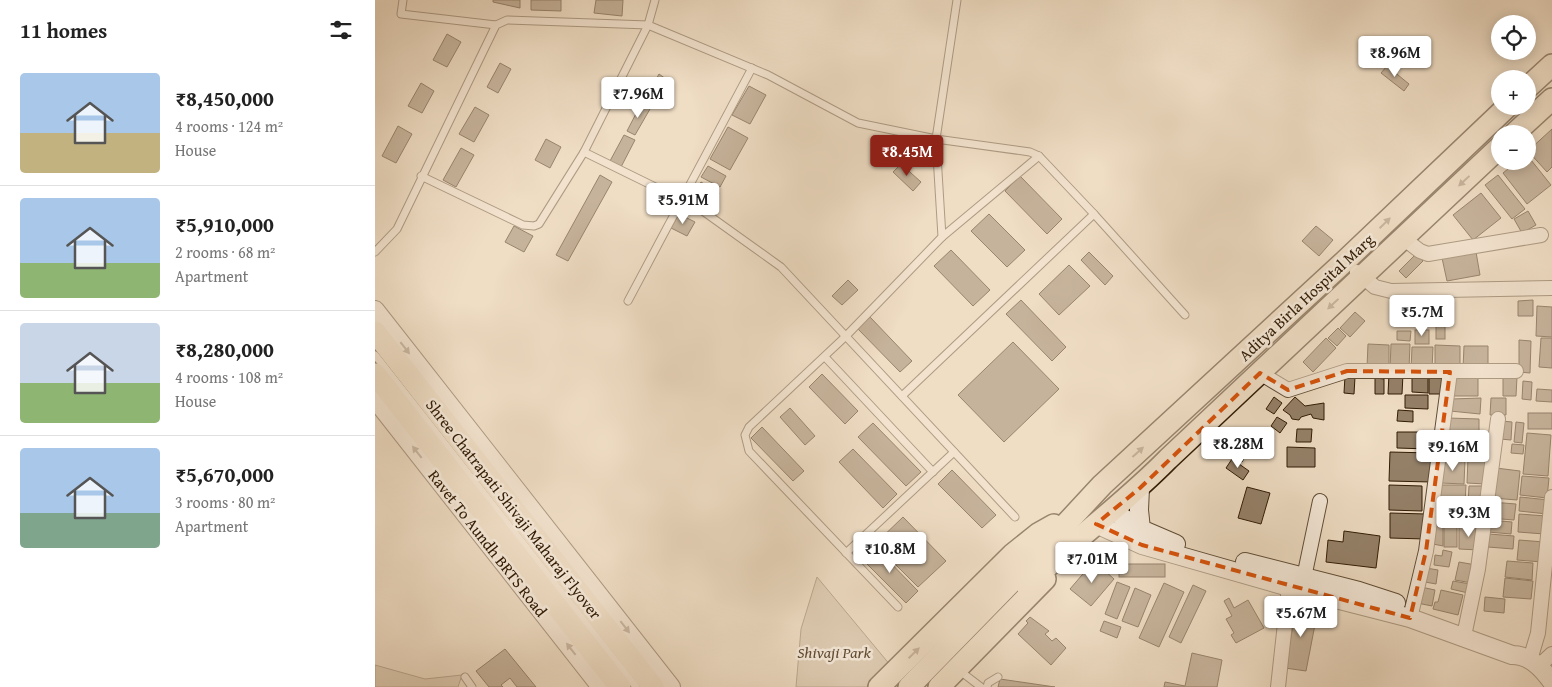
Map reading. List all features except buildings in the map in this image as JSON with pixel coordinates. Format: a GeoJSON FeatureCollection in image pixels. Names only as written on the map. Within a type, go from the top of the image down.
{"type":"FeatureCollection","features":[{"type":"Feature","properties":{"kind":"main road"},"geometry":{"type":"LineString","coordinates":[[1536,80],[1552,65]]}},
{"type":"Feature","properties":{"kind":"main road"},"geometry":{"type":"LineString","coordinates":[[1524,125],[1552,98]]}},
{"type":"Feature","properties":{"kind":"main road","name":"Aditya Birla Hospital Marg"},"geometry":{"type":"LineString","coordinates":[[909,687],[1102,485],[1345,261],[1499,115]]}},
{"type":"Feature","properties":{"kind":"main road","name":"Aditya Birla Hospital Marg"},"geometry":{"type":"LineString","coordinates":[[926,687],[1052,560],[1140,488],[1491,155]]}},
{"type":"Feature","properties":{"kind":"main road","name":"Shree Chatrapati Shivaji Maharaj Flyover"},"geometry":{"type":"LineString","coordinates":[[375,332],[653,687]]}},
{"type":"Feature","properties":{"kind":"main road","name":"Shree Chatrapati Shivaji Maharaj Flyover"},"geometry":{"type":"LineString","coordinates":[[375,374],[620,687]]}},
{"type":"Feature","properties":{"kind":"main road"},"geometry":{"type":"LineString","coordinates":[[879,687],[1013,554],[1038,534],[1076,513]]}},
{"type":"Feature","properties":{"kind":"main road"},"geometry":{"type":"LineString","coordinates":[[939,687],[1044,583],[1052,560]]}},
{"type":"Feature","properties":{"kind":"street"},"geometry":{"type":"LineString","coordinates":[[1403,238],[1420,252],[1428,254],[1541,234]]}},
{"type":"Feature","properties":{"kind":"street"},"geometry":{"type":"LineString","coordinates":[[1345,261],[1375,287],[1391,291],[1552,288]]}},
{"type":"Feature","properties":{"kind":"street"},"geometry":{"type":"LineString","coordinates":[[375,310],[671,687]]}},
{"type":"Feature","properties":{"kind":"street"},"geometry":{"type":"LineString","coordinates":[[1260,373],[1288,390],[1347,371],[1516,371]]}},
{"type":"Feature","properties":{"kind":"street"},"geometry":{"type":"LineString","coordinates":[[1411,613],[1426,551],[1450,372]]}},
{"type":"Feature","properties":{"kind":"street","name":"Ravet To Aundh BRTS Road"},"geometry":{"type":"LineString","coordinates":[[375,399],[601,687]]}},
{"type":"Feature","properties":{"kind":"street"},"geometry":{"type":"LineString","coordinates":[[1465,631],[1490,494],[1498,419]]}},
{"type":"Feature","properties":{"kind":"street"},"geometry":{"type":"LineString","coordinates":[[1140,488],[1139,510],[1141,529]]}},
{"type":"Feature","properties":{"kind":"street"},"geometry":{"type":"LineString","coordinates":[[1540,667],[1538,633],[1552,497]]}},
{"type":"Feature","properties":{"kind":"street"},"geometry":{"type":"LineString","coordinates":[[1278,687],[1298,585],[1320,501]]}},
{"type":"Feature","properties":{"kind":"street"},"geometry":{"type":"LineString","coordinates":[[1103,517],[1141,529],[1168,542],[1298,585]]}},
{"type":"Feature","properties":{"kind":"street"},"geometry":{"type":"LineString","coordinates":[[1103,517],[1142,545],[1411,613],[1465,631],[1540,667]]}},
{"type":"Feature","properties":{"kind":"street"},"geometry":{"type":"LineString","coordinates":[[1540,667],[1552,654]]}},
{"type":"Feature","properties":{"kind":"lane"},"geometry":{"type":"LineString","coordinates":[[403,0],[401,14],[496,25],[507,20],[648,25],[752,68],[858,123],[936,139],[1030,152],[1039,156],[1095,214],[1185,315]]}},
{"type":"Feature","properties":{"kind":"lane"},"geometry":{"type":"LineString","coordinates":[[421,176],[523,225],[534,226],[539,224],[584,152],[648,25],[655,0]]}},
{"type":"Feature","properties":{"kind":"lane"},"geometry":{"type":"LineString","coordinates":[[942,237],[936,139],[957,0]]}},
{"type":"Feature","properties":{"kind":"lane"},"geometry":{"type":"LineString","coordinates":[[375,252],[397,229],[421,176],[496,25]]}},
{"type":"Feature","properties":{"kind":"lane"},"geometry":{"type":"LineString","coordinates":[[628,300],[683,201],[752,68]]}},
{"type":"Feature","properties":{"kind":"lane"},"geometry":{"type":"LineString","coordinates":[[584,152],[706,213],[781,267],[1015,517]]}},
{"type":"Feature","properties":{"kind":"lane"},"geometry":{"type":"LineString","coordinates":[[898,608],[749,451],[745,443],[745,435],[749,428],[825,357],[942,237],[1039,156]]}},
{"type":"Feature","properties":{"kind":"lane"},"geometry":{"type":"LineString","coordinates":[[902,396],[1095,214]]}},
{"type":"Feature","properties":{"kind":"lane"},"geometry":{"type":"LineString","coordinates":[[375,355],[636,687]]}},
{"type":"Feature","properties":{"kind":"lane"},"geometry":{"type":"LineString","coordinates":[[825,357],[933,472]]}},
{"type":"Feature","properties":{"kind":"lane"},"geometry":{"type":"LineString","coordinates":[[846,553],[954,452]]}},
{"type":"Feature","properties":{"kind":"lane"},"geometry":{"type":"LineString","coordinates":[[957,669],[981,687]]}},
{"type":"Feature","properties":{"kind":"lane"},"geometry":{"type":"LineString","coordinates":[[465,677],[473,687]]}},
{"type":"Feature","properties":{"kind":"lane"},"geometry":{"type":"LineString","coordinates":[[987,687],[988,684],[998,677]]}},
{"type":"Feature","properties":{"kind":"highlighted area"},"geometry":{"type":"Polygon","coordinates":[[[1347,371],[1450,372],[1426,551],[1410,618],[1142,545],[1096,524],[1140,488],[1260,373],[1288,390],[1347,371]]]}},
{"type":"Feature","properties":{"kind":"green space","name":"Shivaji Park"},"geometry":{"type":"Polygon","coordinates":[[[817,577],[891,666],[868,687],[796,687],[801,629],[817,577]]]}},
{"type":"Feature","properties":{"kind":"green space"},"geometry":{"type":"Polygon","coordinates":[[[375,665],[425,679],[462,675],[458,687],[375,687],[375,665]]]}}]}
